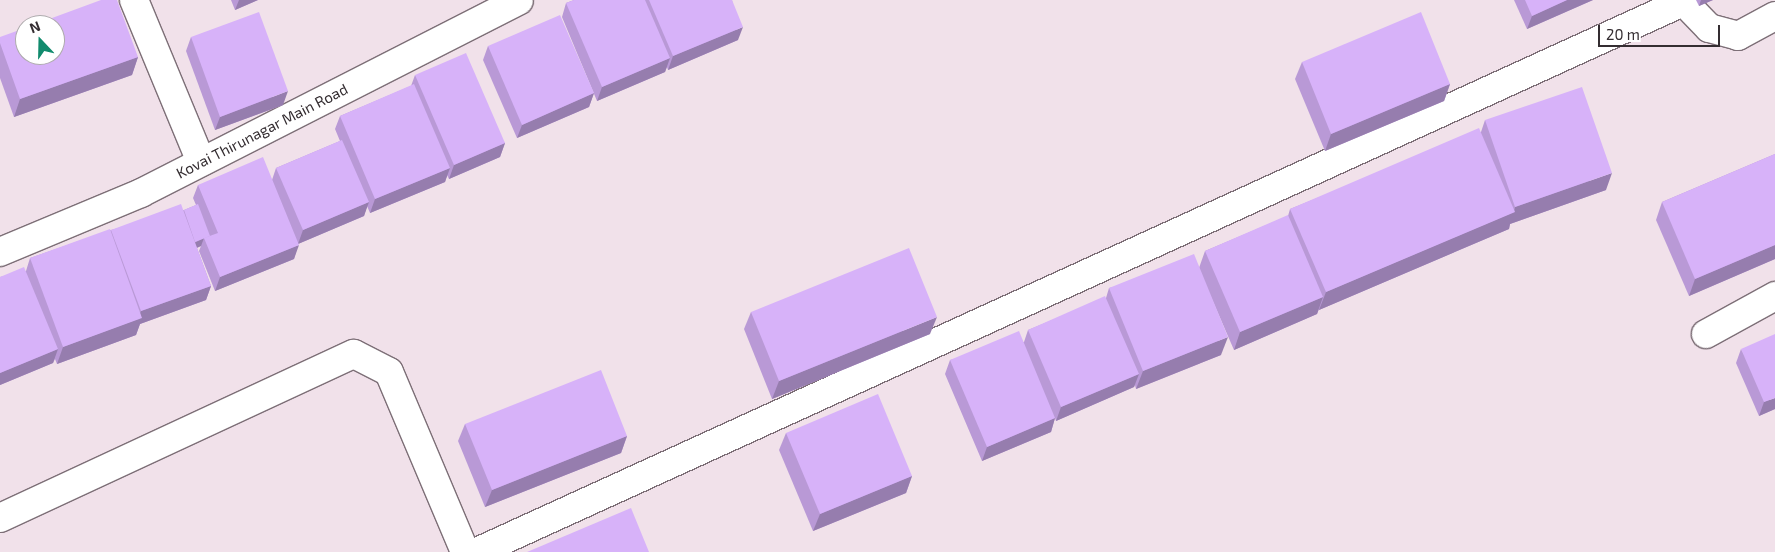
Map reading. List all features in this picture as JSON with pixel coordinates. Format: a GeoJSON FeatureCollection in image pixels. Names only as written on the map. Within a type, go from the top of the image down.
{"type":"FeatureCollection","features":[{"type":"Feature","properties":{"kind":"street"},"geometry":{"type":"LineString","coordinates":[[134,0],[201,162]]}},
{"type":"Feature","properties":{"kind":"street","name":"Kovai Thirunagar Main Road"},"geometry":{"type":"LineString","coordinates":[[0,252],[141,193],[519,0]]}},
{"type":"Feature","properties":{"kind":"street"},"geometry":{"type":"LineString","coordinates":[[477,552],[1683,1],[1709,28],[1738,36],[1775,16]]}},
{"type":"Feature","properties":{"kind":"street"},"geometry":{"type":"LineString","coordinates":[[1706,334],[1775,296]]}},
{"type":"Feature","properties":{"kind":"street"},"geometry":{"type":"LineString","coordinates":[[0,518],[354,354],[389,372],[465,552]]}},
{"type":"Feature","properties":{"kind":"building"},"geometry":{"type":"Polygon","coordinates":[[[101,0],[117,0],[138,57],[20,99],[0,43],[0,37],[15,32],[15,65],[65,65],[65,15],[60,15],[101,0]]]}},
{"type":"Feature","properties":{"kind":"building"},"geometry":{"type":"Polygon","coordinates":[[[574,0],[645,0],[670,58],[602,87],[566,3],[574,0]]]}},
{"type":"Feature","properties":{"kind":"building"},"geometry":{"type":"Polygon","coordinates":[[[649,0],[732,0],[743,27],[673,56],[649,0]]]}},
{"type":"Feature","properties":{"kind":"building"},"geometry":{"type":"Polygon","coordinates":[[[1525,0],[1567,0],[1532,16],[1525,0]]]}},
{"type":"Feature","properties":{"kind":"building"},"geometry":{"type":"Polygon","coordinates":[[[259,12],[288,91],[220,117],[191,37],[259,12]]]}},
{"type":"Feature","properties":{"kind":"building"},"geometry":{"type":"Polygon","coordinates":[[[1421,12],[1450,84],[1331,134],[1302,62],[1421,12]]]}},
{"type":"Feature","properties":{"kind":"building"},"geometry":{"type":"Polygon","coordinates":[[[560,15],[594,93],[522,125],[488,46],[560,15]]]}},
{"type":"Feature","properties":{"kind":"building"},"geometry":{"type":"Polygon","coordinates":[[[466,53],[505,143],[454,165],[415,75],[466,53]]]}},
{"type":"Feature","properties":{"kind":"building"},"geometry":{"type":"Polygon","coordinates":[[[414,84],[450,168],[375,199],[340,116],[414,84]]]}},
{"type":"Feature","properties":{"kind":"building"},"geometry":{"type":"Polygon","coordinates":[[[1582,87],[1612,173],[1515,207],[1485,120],[1582,87]]]}},
{"type":"Feature","properties":{"kind":"building"},"geometry":{"type":"Polygon","coordinates":[[[1479,128],[1515,212],[1326,292],[1290,209],[1479,128]]]}},
{"type":"Feature","properties":{"kind":"building"},"geometry":{"type":"Polygon","coordinates":[[[342,140],[369,202],[303,230],[276,168],[342,140]]]}},
{"type":"Feature","properties":{"kind":"building"},"geometry":{"type":"Polygon","coordinates":[[[1775,154],[1775,245],[1695,279],[1662,202],[1775,154]]]}},
{"type":"Feature","properties":{"kind":"building"},"geometry":{"type":"Polygon","coordinates":[[[263,157],[299,245],[220,277],[204,238],[218,233],[198,185],[263,157]]]}},
{"type":"Feature","properties":{"kind":"building"},"geometry":{"type":"Polygon","coordinates":[[[181,204],[211,286],[141,311],[111,230],[181,204]]]}},
{"type":"Feature","properties":{"kind":"building"},"geometry":{"type":"Polygon","coordinates":[[[198,204],[210,236],[195,242],[184,210],[198,204]]]}},
{"type":"Feature","properties":{"kind":"building"},"geometry":{"type":"Polygon","coordinates":[[[1288,215],[1323,297],[1240,332],[1205,251],[1288,215]]]}},
{"type":"Feature","properties":{"kind":"building"},"geometry":{"type":"Polygon","coordinates":[[[110,229],[142,318],[63,347],[30,258],[110,229]]]}},
{"type":"Feature","properties":{"kind":"building"},"geometry":{"type":"Polygon","coordinates":[[[909,248],[937,317],[779,381],[751,312],[909,248]]]}},
{"type":"Feature","properties":{"kind":"building"},"geometry":{"type":"Polygon","coordinates":[[[1194,254],[1228,337],[1143,371],[1109,288],[1194,254]]]}},
{"type":"Feature","properties":{"kind":"building"},"geometry":{"type":"Polygon","coordinates":[[[24,267],[58,349],[0,373],[0,277],[24,267]]]}},
{"type":"Feature","properties":{"kind":"building"},"geometry":{"type":"Polygon","coordinates":[[[1105,296],[1139,374],[1061,407],[1028,330],[1105,296]]]}},
{"type":"Feature","properties":{"kind":"building"},"geometry":{"type":"Polygon","coordinates":[[[1019,331],[1055,418],[987,447],[950,360],[1019,331]]]}},
{"type":"Feature","properties":{"kind":"building"},"geometry":{"type":"Polygon","coordinates":[[[1775,334],[1775,398],[1764,402],[1741,349],[1775,334]]]}},
{"type":"Feature","properties":{"kind":"building"},"geometry":{"type":"Polygon","coordinates":[[[601,370],[627,436],[492,490],[465,424],[601,370]]]}},
{"type":"Feature","properties":{"kind":"building"},"geometry":{"type":"Polygon","coordinates":[[[878,394],[912,476],[820,514],[786,433],[878,394]]]}},
{"type":"Feature","properties":{"kind":"building"},"geometry":{"type":"Polygon","coordinates":[[[631,508],[649,552],[527,552],[631,508]]]}}]}
